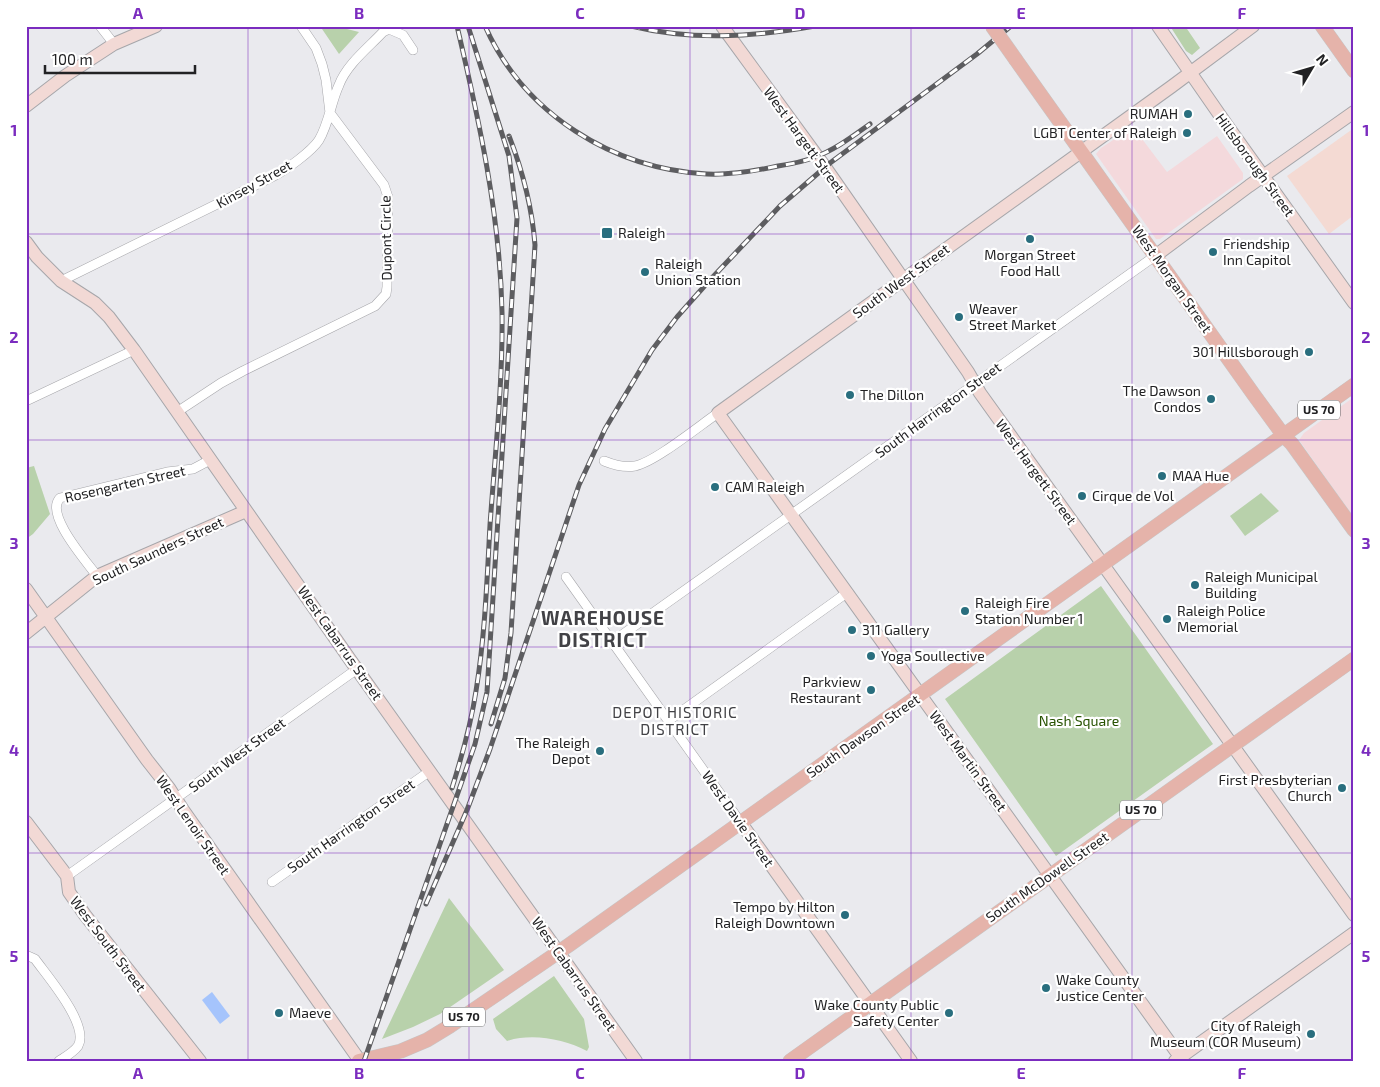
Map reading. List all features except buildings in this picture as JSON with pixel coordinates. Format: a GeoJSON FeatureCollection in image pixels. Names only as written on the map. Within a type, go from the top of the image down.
{"type":"FeatureCollection","features":[{"type":"Feature","properties":{"kind":"main road","name":"West Morgan Street"},"geometry":{"type":"LineString","coordinates":[[992,26],[1284,436],[1292,444],[1354,530]]}},
{"type":"Feature","properties":{"kind":"main road"},"geometry":{"type":"LineString","coordinates":[[1322,26],[1354,71]]}},
{"type":"Feature","properties":{"kind":"main road","name":"South Dawson Street"},"geometry":{"type":"LineString","coordinates":[[359,1061],[401,1051],[427,1040],[454,1024],[558,953],[1354,385]]}},
{"type":"Feature","properties":{"kind":"main road","name":"South McDowell Street"},"geometry":{"type":"LineString","coordinates":[[790,1061],[1354,659]]}},
{"type":"Feature","properties":{"kind":"street"},"geometry":{"type":"LineString","coordinates":[[100,26],[114,44]]}},
{"type":"Feature","properties":{"kind":"street"},"geometry":{"type":"LineString","coordinates":[[26,106],[64,76],[114,44],[156,26]]}},
{"type":"Feature","properties":{"kind":"street","name":"Dupont Circle"},"geometry":{"type":"LineString","coordinates":[[177,412],[243,371],[375,306],[386,294],[388,196],[384,185],[330,113],[322,64],[316,48],[301,26]]}},
{"type":"Feature","properties":{"kind":"street","name":"West Hargett Street"},"geometry":{"type":"LineString","coordinates":[[722,26],[825,167],[968,372],[974,384],[1354,915]]}},
{"type":"Feature","properties":{"kind":"street","name":"Hillsborough Street"},"geometry":{"type":"LineString","coordinates":[[1158,26],[1190,74],[1354,303]]}},
{"type":"Feature","properties":{"kind":"street","name":"South West Street"},"geometry":{"type":"LineString","coordinates":[[604,462],[621,466],[641,464],[673,444],[1190,74],[1253,26]]}},
{"type":"Feature","properties":{"kind":"street","name":"Kinsey Street"},"geometry":{"type":"LineString","coordinates":[[61,281],[279,174],[319,140],[339,84],[356,59],[383,32],[389,29],[403,35],[413,50]]}},
{"type":"Feature","properties":{"kind":"street","name":"South Harrington Street"},"geometry":{"type":"LineString","coordinates":[[612,642],[1155,256],[1249,186],[1354,112]]}},
{"type":"Feature","properties":{"kind":"street","name":"West Cabarrus Street"},"geometry":{"type":"LineString","coordinates":[[26,242],[37,257],[61,281],[95,303],[109,317],[134,350],[636,1061]]}},
{"type":"Feature","properties":{"kind":"street"},"geometry":{"type":"LineString","coordinates":[[26,402],[134,350]]}},
{"type":"Feature","properties":{"kind":"street","name":"West Martin Street"},"geometry":{"type":"LineString","coordinates":[[718,412],[1180,1060]]}},
{"type":"Feature","properties":{"kind":"street","name":"Rosengarten Street"},"geometry":{"type":"LineString","coordinates":[[96,576],[59,522],[55,509],[56,502],[60,498],[167,472],[192,469],[210,460]]}},
{"type":"Feature","properties":{"kind":"street","name":"South Saunders Street"},"geometry":{"type":"LineString","coordinates":[[26,632],[46,618],[96,576],[246,511]]}},
{"type":"Feature","properties":{"kind":"street","name":"West Davie Street"},"geometry":{"type":"LineString","coordinates":[[566,577],[911,1061]]}},
{"type":"Feature","properties":{"kind":"street","name":"West Lenoir Street"},"geometry":{"type":"LineString","coordinates":[[26,589],[359,1061]]}},
{"type":"Feature","properties":{"kind":"street"},"geometry":{"type":"LineString","coordinates":[[668,721],[848,592]]}},
{"type":"Feature","properties":{"kind":"street","name":"South West Street"},"geometry":{"type":"LineString","coordinates":[[67,876],[176,800],[357,668]]}},
{"type":"Feature","properties":{"kind":"street","name":"South Harrington Street"},"geometry":{"type":"LineString","coordinates":[[272,882],[430,771]]}},
{"type":"Feature","properties":{"kind":"street","name":"West South Street"},"geometry":{"type":"LineString","coordinates":[[26,822],[67,876],[69,892],[85,915],[200,1061]]}},
{"type":"Feature","properties":{"kind":"street"},"geometry":{"type":"LineString","coordinates":[[1180,1060],[1354,933]]}},
{"type":"Feature","properties":{"kind":"street"},"geometry":{"type":"LineString","coordinates":[[26,955],[35,959],[76,1018],[81,1035],[78,1046],[60,1061]]}},
{"type":"Feature","properties":{"kind":"shaded area"},"geometry":{"type":"Polygon","coordinates":[[[1133,127],[1167,172],[1217,136],[1243,173],[1243,179],[1160,239],[1156,239],[1096,154],[1101,148],[1133,127]]]}},
{"type":"Feature","properties":{"kind":"shaded area"},"geometry":{"type":"Polygon","coordinates":[[[1354,128],[1354,215],[1329,234],[1287,176],[1354,128]]]}},
{"type":"Feature","properties":{"kind":"shaded area"},"geometry":{"type":"Polygon","coordinates":[[[1354,397],[1354,518],[1299,440],[1304,433],[1354,397]]]}},
{"type":"Feature","properties":{"kind":"green space"},"geometry":{"type":"Polygon","coordinates":[[[320,26],[335,26],[359,32],[339,54],[320,26]]]}},
{"type":"Feature","properties":{"kind":"green space"},"geometry":{"type":"Polygon","coordinates":[[[1170,26],[1185,26],[1200,48],[1192,55],[1186,51],[1170,26]]]}},
{"type":"Feature","properties":{"kind":"green space"},"geometry":{"type":"Polygon","coordinates":[[[34,466],[50,514],[33,534],[26,539],[26,468],[34,466]]]}},
{"type":"Feature","properties":{"kind":"green space"},"geometry":{"type":"Polygon","coordinates":[[[1261,493],[1279,511],[1245,536],[1230,516],[1261,493]]]}},
{"type":"Feature","properties":{"kind":"green space","name":"Nash Square"},"geometry":{"type":"Polygon","coordinates":[[[1101,586],[1213,744],[1056,856],[945,699],[1101,586]]]}},
{"type":"Feature","properties":{"kind":"green space"},"geometry":{"type":"Polygon","coordinates":[[[449,898],[504,970],[440,1014],[382,1039],[449,898]]]}},
{"type":"Feature","properties":{"kind":"green space"},"geometry":{"type":"Polygon","coordinates":[[[554,976],[584,1019],[589,1047],[587,1051],[568,1043],[548,1038],[537,1037],[507,1041],[496,1029],[493,1019],[554,976]]]}},
{"type":"Feature","properties":{"kind":"water"},"geometry":{"type":"Polygon","coordinates":[[[212,992],[230,1016],[220,1024],[202,1000],[212,992]]]}},
{"type":"Feature","properties":{"kind":"railway"},"geometry":{"type":"LineString","coordinates":[[452,788],[472,716],[482,650],[502,339],[500,276],[493,204],[473,97],[457,26]]}},
{"type":"Feature","properties":{"kind":"railway"},"geometry":{"type":"LineString","coordinates":[[364,1061],[475,744],[487,692],[517,218],[509,156],[468,26]]}},
{"type":"Feature","properties":{"kind":"railway"},"geometry":{"type":"LineString","coordinates":[[485,26],[502,57],[523,86],[548,110],[575,131],[606,148],[638,161],[672,170],[725,174],[797,163],[830,151],[870,124]]}},
{"type":"Feature","properties":{"kind":"railway"},"geometry":{"type":"LineString","coordinates":[[631,26],[677,34],[723,36],[769,33],[815,26]]}},
{"type":"Feature","properties":{"kind":"railway"},"geometry":{"type":"LineString","coordinates":[[426,904],[467,810],[490,749],[579,485],[605,429],[652,350],[677,317],[780,206],[830,163],[977,54],[1011,26]]}},
{"type":"Feature","properties":{"kind":"railway"},"geometry":{"type":"LineString","coordinates":[[491,724],[505,678],[511,633],[535,245],[532,217],[526,190],[509,136]]}},
{"type":"Feature","properties":{"kind":"place","name":"RUMAH"},"geometry":{"type":"Point","coordinates":[1188,114]}},
{"type":"Feature","properties":{"kind":"place","name":"LGBT Center of Raleigh"},"geometry":{"type":"Point","coordinates":[1187,133]}},
{"type":"Feature","properties":{"kind":"place","name":"Raleigh"},"geometry":{"type":"Point","coordinates":[607,233]}},
{"type":"Feature","properties":{"kind":"place","name":"Morgan Street Food Hall"},"geometry":{"type":"Point","coordinates":[1030,239]}},
{"type":"Feature","properties":{"kind":"place","name":"Friendship Inn Capitol"},"geometry":{"type":"Point","coordinates":[1213,252]}},
{"type":"Feature","properties":{"kind":"place","name":"Raleigh Union Station"},"geometry":{"type":"Point","coordinates":[645,272]}},
{"type":"Feature","properties":{"kind":"place","name":"Weaver Street Market"},"geometry":{"type":"Point","coordinates":[959,317]}},
{"type":"Feature","properties":{"kind":"place","name":"301 Hillsborough"},"geometry":{"type":"Point","coordinates":[1309,352]}},
{"type":"Feature","properties":{"kind":"place","name":"The Dillon"},"geometry":{"type":"Point","coordinates":[850,395]}},
{"type":"Feature","properties":{"kind":"place","name":"The Dawson Condos"},"geometry":{"type":"Point","coordinates":[1211,399]}},
{"type":"Feature","properties":{"kind":"place","name":"MAA Hue"},"geometry":{"type":"Point","coordinates":[1162,476]}},
{"type":"Feature","properties":{"kind":"place","name":"CAM Raleigh"},"geometry":{"type":"Point","coordinates":[715,487]}},
{"type":"Feature","properties":{"kind":"place","name":"Cirque de Vol"},"geometry":{"type":"Point","coordinates":[1082,496]}},
{"type":"Feature","properties":{"kind":"place","name":"Raleigh Municipal Building"},"geometry":{"type":"Point","coordinates":[1195,585]}},
{"type":"Feature","properties":{"kind":"place","name":"Raleigh Fire Station Number 1"},"geometry":{"type":"Point","coordinates":[965,611]}},
{"type":"Feature","properties":{"kind":"place","name":"Raleigh Police Memorial"},"geometry":{"type":"Point","coordinates":[1167,619]}},
{"type":"Feature","properties":{"kind":"place","name":"311 Gallery"},"geometry":{"type":"Point","coordinates":[852,630]}},
{"type":"Feature","properties":{"kind":"place","name":"Yoga Soullective"},"geometry":{"type":"Point","coordinates":[871,656]}},
{"type":"Feature","properties":{"kind":"place","name":"Parkview Restaurant"},"geometry":{"type":"Point","coordinates":[871,690]}},
{"type":"Feature","properties":{"kind":"place","name":"The Raleigh Depot"},"geometry":{"type":"Point","coordinates":[600,751]}},
{"type":"Feature","properties":{"kind":"place","name":"First Presbyterian Church"},"geometry":{"type":"Point","coordinates":[1342,788]}},
{"type":"Feature","properties":{"kind":"place","name":"Tempo by Hilton Raleigh Downtown"},"geometry":{"type":"Point","coordinates":[845,915]}},
{"type":"Feature","properties":{"kind":"place","name":"Wake County Justice Center"},"geometry":{"type":"Point","coordinates":[1046,988]}},
{"type":"Feature","properties":{"kind":"place","name":"Maeve"},"geometry":{"type":"Point","coordinates":[279,1013]}},
{"type":"Feature","properties":{"kind":"place","name":"Wake County Public Safety Center"},"geometry":{"type":"Point","coordinates":[949,1013]}},
{"type":"Feature","properties":{"kind":"place","name":"City of Raleigh Museum (COR Museum)"},"geometry":{"type":"Point","coordinates":[1311,1034]}},
{"type":"Feature","properties":{"kind":"district","name":"WAREHOUSE DISTRICT"},"geometry":{"type":"Point","coordinates":[603,629]}},
{"type":"Feature","properties":{"kind":"district","name":"DEPOT HISTORIC DISTRICT"},"geometry":{"type":"Point","coordinates":[675,722]}}]}
